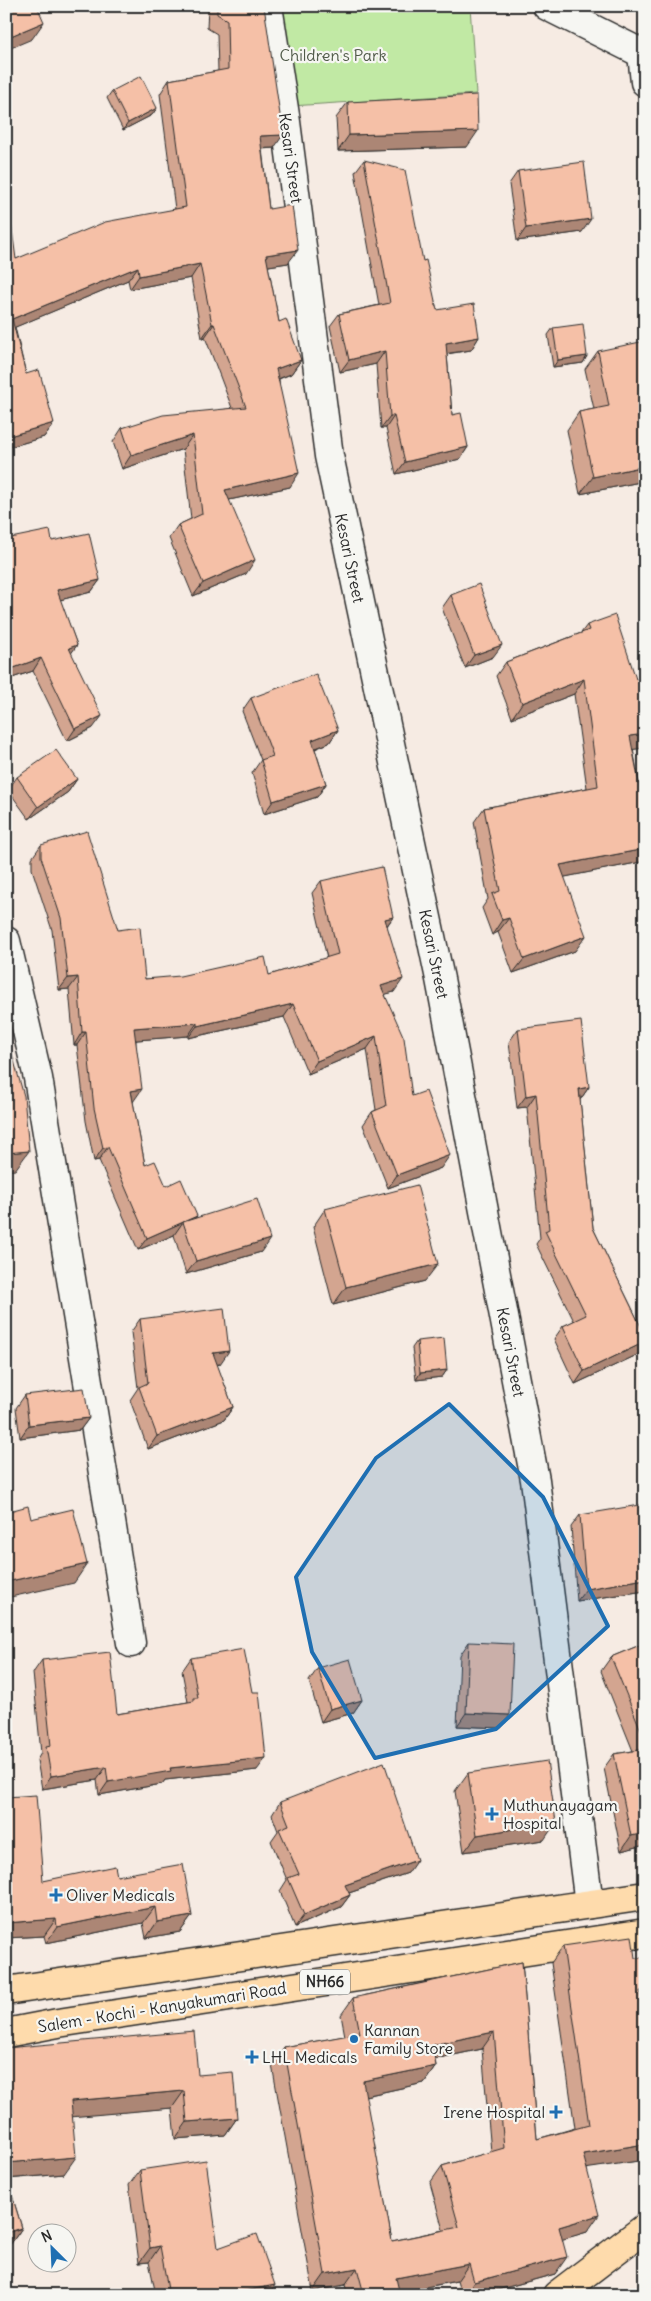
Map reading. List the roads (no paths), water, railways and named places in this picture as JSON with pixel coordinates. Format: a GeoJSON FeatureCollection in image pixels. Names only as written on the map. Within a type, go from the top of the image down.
{"type":"FeatureCollection","features":[{"type":"Feature","properties":{"kind":"main road","name":"NH66"},"geometry":{"type":"LineString","coordinates":[[6,1991],[645,1896]]}},
{"type":"Feature","properties":{"kind":"main road","name":"Salem - Kochi - Kanyakumari Road"},"geometry":{"type":"LineString","coordinates":[[6,2032],[645,1932]]}},
{"type":"Feature","properties":{"kind":"main road"},"geometry":{"type":"LineString","coordinates":[[557,2295],[645,2228]]}},
{"type":"Feature","properties":{"kind":"street","name":"Kesari Street"},"geometry":{"type":"LineString","coordinates":[[268,6],[286,122],[329,456],[440,979],[535,1480],[589,1904]]}},
{"type":"Feature","properties":{"kind":"street"},"geometry":{"type":"LineString","coordinates":[[547,6],[643,54],[645,82]]}},
{"type":"Feature","properties":{"kind":"street"},"geometry":{"type":"LineString","coordinates":[[6,941],[38,1078],[131,1643]]}},
{"type":"Feature","properties":{"kind":"place","name":"Muthunayagam Hospital"},"geometry":{"type":"Point","coordinates":[492,1814]}},
{"type":"Feature","properties":{"kind":"place","name":"Oliver Medicals"},"geometry":{"type":"Point","coordinates":[56,1895]}},
{"type":"Feature","properties":{"kind":"place","name":"Kannan Family Store"},"geometry":{"type":"Point","coordinates":[354,2039]}},
{"type":"Feature","properties":{"kind":"place","name":"LHL Medicals"},"geometry":{"type":"Point","coordinates":[252,2057]}},
{"type":"Feature","properties":{"kind":"place","name":"Irene Hospital"},"geometry":{"type":"Point","coordinates":[556,2112]}},
{"type":"Feature","properties":{"kind":"park label","name":"Children's Park"},"geometry":{"type":"Point","coordinates":[333,55]}}]}
